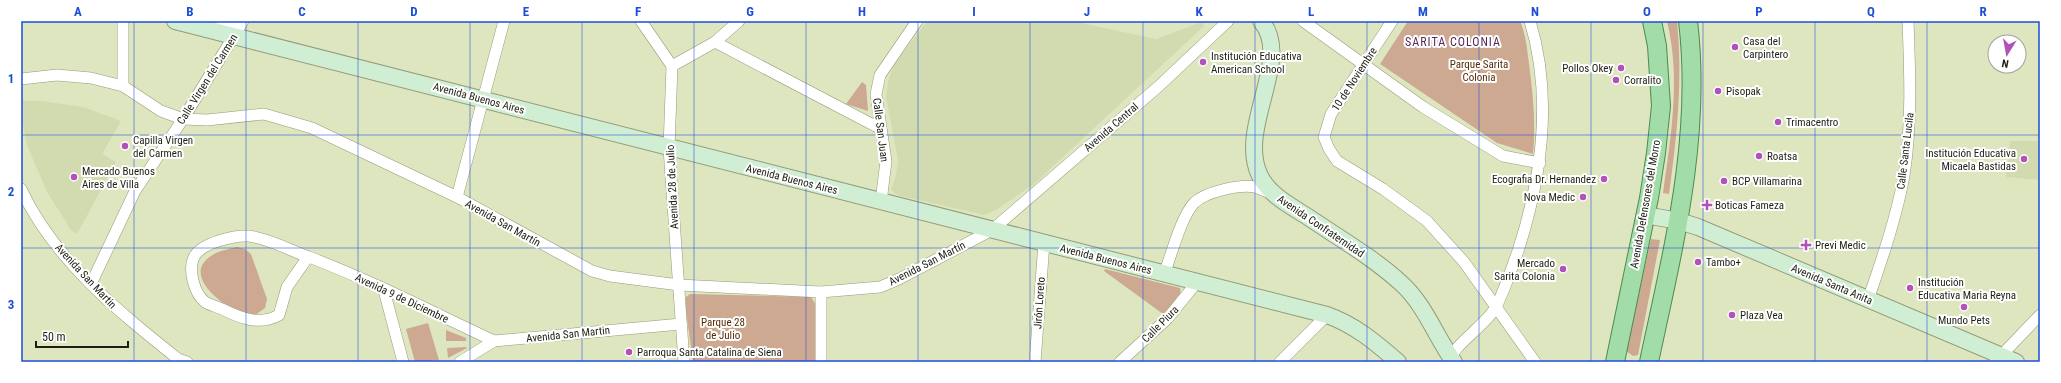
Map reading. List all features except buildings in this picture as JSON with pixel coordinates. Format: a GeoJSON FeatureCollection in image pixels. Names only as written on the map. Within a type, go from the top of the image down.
{"type":"FeatureCollection","features":[{"type":"Feature","properties":{"kind":"main road","name":"Avenida Defensores del Morro"},"geometry":{"type":"LineString","coordinates":[[1619,359],[1656,153],[1661,106],[1657,46],[1652,21]]}},
{"type":"Feature","properties":{"kind":"main road"},"geometry":{"type":"LineString","coordinates":[[1649,362],[1679,220],[1692,106],[1691,47],[1688,21]]}},
{"type":"Feature","properties":{"kind":"street"},"geometry":{"type":"LineString","coordinates":[[122,86],[123,21]]}},
{"type":"Feature","properties":{"kind":"street","name":"Avenida Buenos Aires"},"geometry":{"type":"LineString","coordinates":[[175,21],[239,28],[484,100],[1327,315],[1361,331],[1398,362]]}},
{"type":"Feature","properties":{"kind":"street"},"geometry":{"type":"LineString","coordinates":[[220,21],[239,28]]}},
{"type":"Feature","properties":{"kind":"street"},"geometry":{"type":"LineString","coordinates":[[457,198],[504,21]]}},
{"type":"Feature","properties":{"kind":"street"},"geometry":{"type":"LineString","coordinates":[[641,21],[672,66],[715,42],[739,21]]}},
{"type":"Feature","properties":{"kind":"street","name":"Calle San Juan"},"geometry":{"type":"LineString","coordinates":[[880,202],[886,160],[876,94],[880,75],[917,21]]}},
{"type":"Feature","properties":{"kind":"street","name":"Avenida Central"},"geometry":{"type":"LineString","coordinates":[[992,230],[1158,86],[1228,21]]}},
{"type":"Feature","properties":{"kind":"street"},"geometry":{"type":"LineString","coordinates":[[1303,21],[1423,106],[1503,156],[1540,163]]}},
{"type":"Feature","properties":{"kind":"street","name":"10 de Noviembre"},"geometry":{"type":"LineString","coordinates":[[1392,21],[1331,114],[1324,137],[1328,150],[1337,161],[1383,188],[1427,221],[1464,262],[1495,308]]}},
{"type":"Feature","properties":{"kind":"street"},"geometry":{"type":"LineString","coordinates":[[1451,360],[1495,308],[1507,283],[1526,226],[1540,163],[1542,107],[1538,64],[1530,21]]}},
{"type":"Feature","properties":{"kind":"street","name":"Calle Santa Lucila"},"geometry":{"type":"LineString","coordinates":[[1868,300],[1894,223],[1904,175],[1911,94],[1908,21]]}},
{"type":"Feature","properties":{"kind":"street","name":"Avenida Confraternidad"},"geometry":{"type":"LineString","coordinates":[[1264,22],[1269,34],[1272,54],[1254,132],[1255,156],[1260,176],[1274,195],[1358,251],[1402,284],[1416,300],[1451,360]]}},
{"type":"Feature","properties":{"kind":"street","name":"Calle Virgen del Carmen"},"geometry":{"type":"LineString","coordinates":[[91,284],[135,191],[183,119],[239,28]]}},
{"type":"Feature","properties":{"kind":"street"},"geometry":{"type":"LineString","coordinates":[[715,42],[881,129]]}},
{"type":"Feature","properties":{"kind":"street","name":"Avenida 28 de Julio"},"geometry":{"type":"LineString","coordinates":[[672,66],[669,148],[684,362]]}},
{"type":"Feature","properties":{"kind":"street","name":"Avenida San Martín"},"geometry":{"type":"LineString","coordinates":[[21,79],[58,75],[91,78],[122,86],[161,111],[183,119],[207,120],[264,114],[288,119],[312,128],[457,198],[592,271],[610,276],[678,285],[821,292],[880,287],[899,279],[992,230]]}},
{"type":"Feature","properties":{"kind":"street"},"geometry":{"type":"LineString","coordinates":[[1164,274],[1187,214],[1194,203],[1207,195],[1240,186],[1255,187],[1274,195]]}},
{"type":"Feature","properties":{"kind":"street","name":"Avenida San Martin"},"geometry":{"type":"LineString","coordinates":[[21,189],[58,248],[91,284],[123,315],[178,359],[187,362]]}},
{"type":"Feature","properties":{"kind":"street","name":"Avenida Santa Anita"},"geometry":{"type":"LineString","coordinates":[[1645,215],[1679,220],[1868,300],[2004,360]]}},
{"type":"Feature","properties":{"kind":"street","name":"Avenida 9 de Diciembre"},"geometry":{"type":"LineString","coordinates":[[308,257],[287,287],[279,314],[271,319],[252,321],[228,312],[205,301],[194,286],[192,272],[194,257],[202,249],[227,238],[249,236],[273,243],[349,273],[494,341]]}},
{"type":"Feature","properties":{"kind":"street","name":"Jirón Loreto"},"geometry":{"type":"LineString","coordinates":[[1035,362],[1044,243]]}},
{"type":"Feature","properties":{"kind":"street","name":"Calle Piura"},"geometry":{"type":"LineString","coordinates":[[1120,362],[1168,318],[1197,282]]}},
{"type":"Feature","properties":{"kind":"street"},"geometry":{"type":"LineString","coordinates":[[384,290],[403,362]]}},
{"type":"Feature","properties":{"kind":"street"},"geometry":{"type":"LineString","coordinates":[[821,292],[821,362]]}},
{"type":"Feature","properties":{"kind":"street"},"geometry":{"type":"LineString","coordinates":[[1495,308],[1535,362]]}},
{"type":"Feature","properties":{"kind":"street"},"geometry":{"type":"LineString","coordinates":[[1280,362],[1327,315]]}},
{"type":"Feature","properties":{"kind":"street"},"geometry":{"type":"LineString","coordinates":[[2004,360],[2040,315]]}},
{"type":"Feature","properties":{"kind":"street","name":"Avenida San Martin"},"geometry":{"type":"LineString","coordinates":[[460,362],[494,341],[681,324]]}},
{"type":"Feature","properties":{"kind":"shaded area"},"geometry":{"type":"Polygon","coordinates":[[[927,21],[1072,21],[1156,39],[1202,22],[1204,26],[1034,184],[996,210],[984,215],[897,195],[891,189],[896,176],[898,160],[886,97],[888,82],[893,66],[927,21]]]}},
{"type":"Feature","properties":{"kind":"shaded area","name":"Mercado Buenos Aires de Villa"},"geometry":{"type":"Polygon","coordinates":[[[23,101],[42,101],[83,107],[121,121],[102,154],[116,162],[77,234],[71,230],[47,192],[27,145],[23,124],[23,101]]]}},
{"type":"Feature","properties":{"kind":"shaded area","name":"Institución Educativa Micaela Bastidas"},"geometry":{"type":"Polygon","coordinates":[[[2010,141],[2040,141],[2040,180],[2006,177],[2010,141]]]}},
{"type":"Feature","properties":{"kind":"green space","name":"Parque Sarita Colonia"},"geometry":{"type":"Polygon","coordinates":[[[1408,21],[1520,21],[1526,42],[1532,86],[1534,109],[1533,154],[1497,143],[1380,64],[1408,21]]]}},
{"type":"Feature","properties":{"kind":"green space"},"geometry":{"type":"Polygon","coordinates":[[[1667,21],[1677,21],[1679,43],[1677,130],[1669,194],[1663,193],[1669,150],[1674,85],[1671,42],[1667,21]]]}},
{"type":"Feature","properties":{"kind":"green space"},"geometry":{"type":"Polygon","coordinates":[[[862,82],[866,85],[868,111],[846,104],[862,82]]]}},
{"type":"Feature","properties":{"kind":"green space"},"geometry":{"type":"Polygon","coordinates":[[[1651,239],[1660,240],[1638,355],[1633,356],[1626,351],[1651,239]]]}},
{"type":"Feature","properties":{"kind":"green space"},"geometry":{"type":"Polygon","coordinates":[[[237,247],[245,249],[251,254],[267,299],[265,308],[254,316],[244,315],[231,309],[207,288],[202,280],[201,272],[203,264],[211,256],[220,251],[237,247]]]}},
{"type":"Feature","properties":{"kind":"green space"},"geometry":{"type":"Polygon","coordinates":[[[1105,269],[1180,288],[1181,296],[1163,314],[1104,271],[1105,269]]]}},
{"type":"Feature","properties":{"kind":"green space","name":"Parque 28 de Julio"},"geometry":{"type":"Polygon","coordinates":[[[690,294],[811,297],[817,306],[816,362],[693,362],[685,304],[686,297],[690,294]]]}},
{"type":"Feature","properties":{"kind":"green space"},"geometry":{"type":"Polygon","coordinates":[[[428,323],[439,360],[415,362],[406,329],[428,323]]]}},
{"type":"Feature","properties":{"kind":"green space"},"geometry":{"type":"Polygon","coordinates":[[[446,330],[466,338],[466,341],[446,341],[446,330]]]}},
{"type":"Feature","properties":{"kind":"green space"},"geometry":{"type":"Polygon","coordinates":[[[447,348],[467,348],[448,358],[447,348]]]}},
{"type":"Feature","properties":{"kind":"place","name":"Casa del Carpintero"},"geometry":{"type":"Point","coordinates":[1735,47]}},
{"type":"Feature","properties":{"kind":"place","name":"Institución Educativa American School"},"geometry":{"type":"Point","coordinates":[1203,62]}},
{"type":"Feature","properties":{"kind":"place","name":"Pollos Okey"},"geometry":{"type":"Point","coordinates":[1621,68]}},
{"type":"Feature","properties":{"kind":"place","name":"Corralito"},"geometry":{"type":"Point","coordinates":[1616,80]}},
{"type":"Feature","properties":{"kind":"place","name":"Pisopak"},"geometry":{"type":"Point","coordinates":[1718,91]}},
{"type":"Feature","properties":{"kind":"place","name":"Trimacentro"},"geometry":{"type":"Point","coordinates":[1778,122]}},
{"type":"Feature","properties":{"kind":"place","name":"Capilla Virgen del Carmen"},"geometry":{"type":"Point","coordinates":[125,146]}},
{"type":"Feature","properties":{"kind":"place","name":"Roatsa"},"geometry":{"type":"Point","coordinates":[1759,156]}},
{"type":"Feature","properties":{"kind":"place","name":"Institución Educativa Micaela Bastidas"},"geometry":{"type":"Point","coordinates":[2024,159]}},
{"type":"Feature","properties":{"kind":"place","name":"Mercado Buenos Aires de Villa"},"geometry":{"type":"Point","coordinates":[74,177]}},
{"type":"Feature","properties":{"kind":"place","name":"Ecografia Dr. Hernandez"},"geometry":{"type":"Point","coordinates":[1604,179]}},
{"type":"Feature","properties":{"kind":"place","name":"BCP Villamarina"},"geometry":{"type":"Point","coordinates":[1724,181]}},
{"type":"Feature","properties":{"kind":"place","name":"Nova Medic"},"geometry":{"type":"Point","coordinates":[1583,197]}},
{"type":"Feature","properties":{"kind":"place","name":"Boticas Fameza"},"geometry":{"type":"Point","coordinates":[1707,205]}},
{"type":"Feature","properties":{"kind":"place","name":"Previ Medic"},"geometry":{"type":"Point","coordinates":[1806,245]}},
{"type":"Feature","properties":{"kind":"place","name":"Tambo+"},"geometry":{"type":"Point","coordinates":[1698,262]}},
{"type":"Feature","properties":{"kind":"place","name":"Mercado Sarita Colonia"},"geometry":{"type":"Point","coordinates":[1563,269]}},
{"type":"Feature","properties":{"kind":"place","name":"Institución Educativa Maria Reyna"},"geometry":{"type":"Point","coordinates":[1910,288]}},
{"type":"Feature","properties":{"kind":"place","name":"Mundo Pets"},"geometry":{"type":"Point","coordinates":[1964,307]}},
{"type":"Feature","properties":{"kind":"place","name":"Plaza Vea"},"geometry":{"type":"Point","coordinates":[1732,315]}},
{"type":"Feature","properties":{"kind":"place","name":"Parroqua Santa Catalina de Siena"},"geometry":{"type":"Point","coordinates":[629,352]}},
{"type":"Feature","properties":{"kind":"district","name":"SARITA COLONIA"},"geometry":{"type":"Point","coordinates":[1453,42]}}]}
